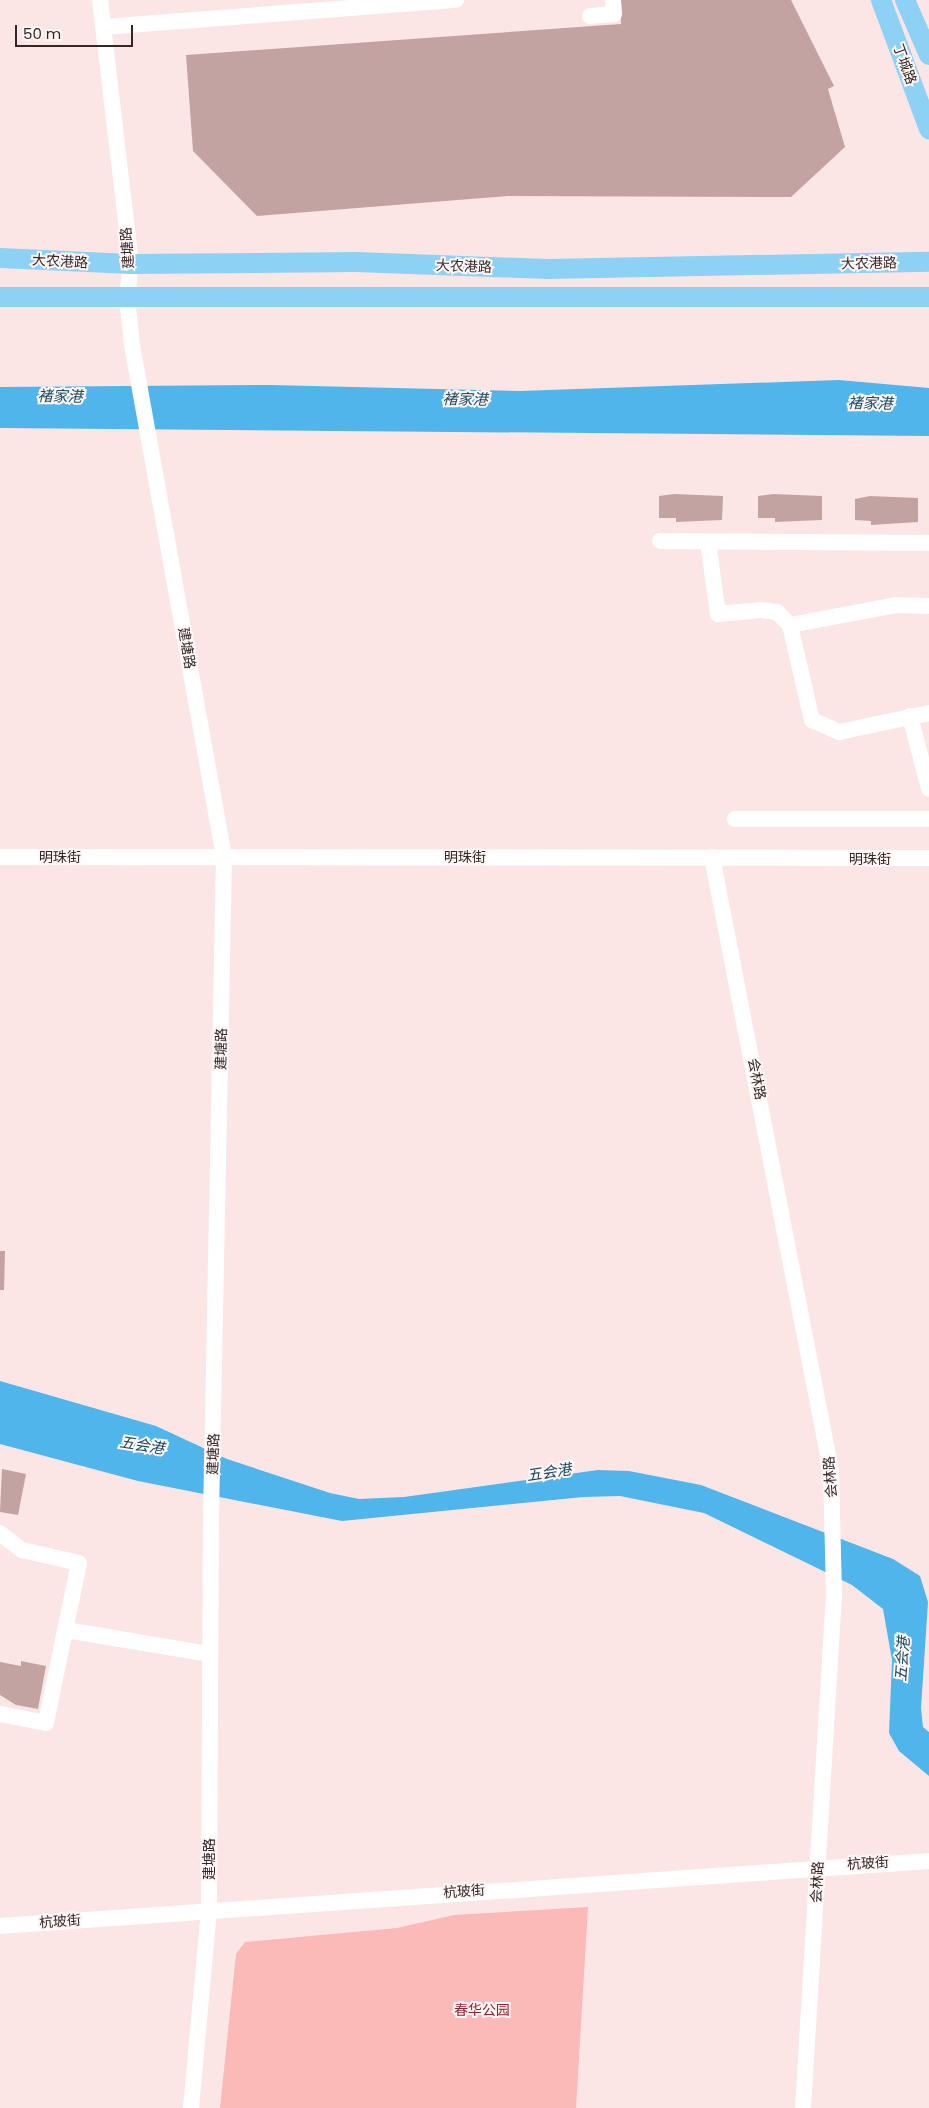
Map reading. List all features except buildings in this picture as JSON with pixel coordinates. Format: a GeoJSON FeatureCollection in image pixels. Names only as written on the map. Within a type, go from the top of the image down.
{"type":"FeatureCollection","features":[{"type":"Feature","properties":{"kind":"main road","name":"丁城路"},"geometry":{"type":"LineString","coordinates":[[881,0],[929,129]]}},
{"type":"Feature","properties":{"kind":"main road","name":"丁城路"},"geometry":{"type":"LineString","coordinates":[[905,0],[929,55]]}},
{"type":"Feature","properties":{"kind":"main road","name":"大农港路"},"geometry":{"type":"LineString","coordinates":[[0,258],[131,264],[356,262],[548,269],[929,262]]}},
{"type":"Feature","properties":{"kind":"main road"},"geometry":{"type":"LineString","coordinates":[[0,296],[127,298],[929,296]]}},
{"type":"Feature","properties":{"kind":"street","name":"建塘路"},"geometry":{"type":"LineString","coordinates":[[100,0],[131,264],[127,298],[132,345],[224,857],[211,1515],[209,1910],[191,2108]]}},
{"type":"Feature","properties":{"kind":"street"},"geometry":{"type":"LineString","coordinates":[[103,27],[456,0]]}},
{"type":"Feature","properties":{"kind":"street"},"geometry":{"type":"LineString","coordinates":[[590,16],[614,14],[613,0]]}},
{"type":"Feature","properties":{"kind":"street"},"geometry":{"type":"LineString","coordinates":[[660,541],[929,542]]}},
{"type":"Feature","properties":{"kind":"street"},"geometry":{"type":"LineString","coordinates":[[708,542],[718,614],[761,610],[777,612],[790,625],[812,720],[839,732],[929,712]]}},
{"type":"Feature","properties":{"kind":"street"},"geometry":{"type":"LineString","coordinates":[[790,625],[897,605],[929,606]]}},
{"type":"Feature","properties":{"kind":"street"},"geometry":{"type":"LineString","coordinates":[[910,716],[929,789]]}},
{"type":"Feature","properties":{"kind":"street"},"geometry":{"type":"LineString","coordinates":[[735,819],[929,819]]}},
{"type":"Feature","properties":{"kind":"street","name":"明珠街"},"geometry":{"type":"LineString","coordinates":[[0,857],[929,858]]}},
{"type":"Feature","properties":{"kind":"street","name":"会林路"},"geometry":{"type":"LineString","coordinates":[[712,857],[831,1471],[834,1594],[804,2108]]}},
{"type":"Feature","properties":{"kind":"street"},"geometry":{"type":"LineString","coordinates":[[0,1533],[22,1550],[79,1563],[46,1723],[0,1714]]}},
{"type":"Feature","properties":{"kind":"street"},"geometry":{"type":"LineString","coordinates":[[66,1630],[210,1654]]}},
{"type":"Feature","properties":{"kind":"street","name":"杭玻街"},"geometry":{"type":"LineString","coordinates":[[0,1926],[818,1866],[929,1861]]}},
{"type":"Feature","properties":{"kind":"green space","name":"春华公园"},"geometry":{"type":"Polygon","coordinates":[[[588,1907],[576,2108],[220,2108],[236,1954],[245,1942],[397,1928],[454,1915],[588,1907]]]}},
{"type":"Feature","properties":{"kind":"water","name":"褚家港"},"geometry":{"type":"Polygon","coordinates":[[[839,380],[929,388],[929,436],[0,428],[0,387],[270,385],[520,391],[839,380]]]}},
{"type":"Feature","properties":{"kind":"water","name":"五会港"},"geometry":{"type":"Polygon","coordinates":[[[0,1381],[156,1426],[227,1459],[330,1493],[359,1499],[404,1497],[598,1470],[629,1471],[701,1485],[893,1559],[920,1576],[928,1602],[921,1708],[923,1727],[929,1732],[929,1776],[899,1751],[889,1733],[892,1660],[883,1609],[852,1585],[704,1513],[620,1496],[583,1497],[342,1521],[138,1481],[0,1444],[0,1381]]]}}]}
